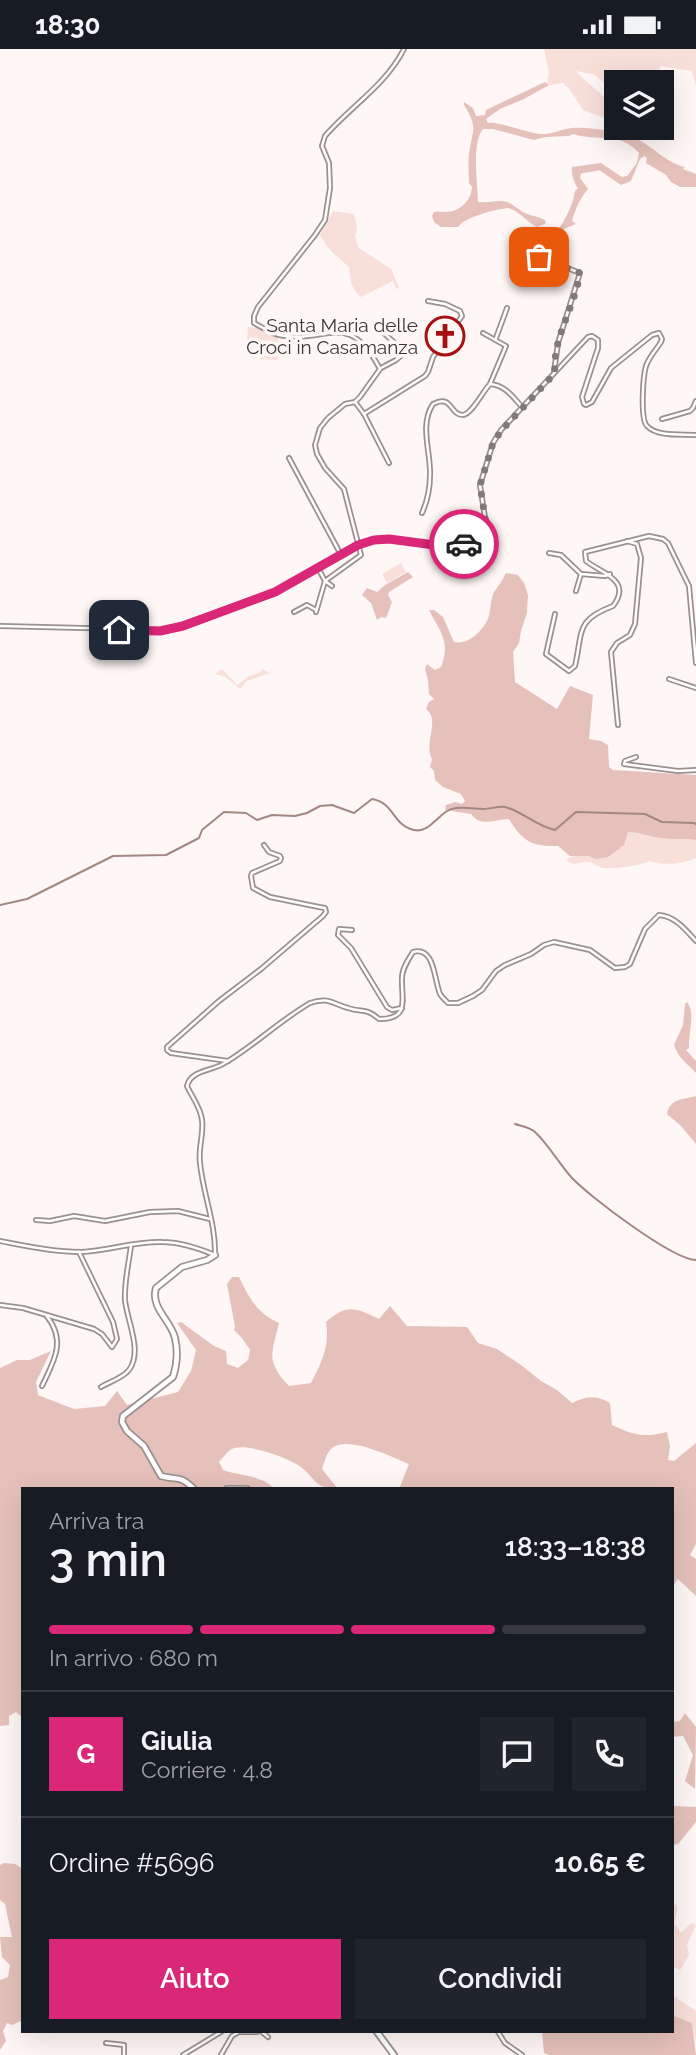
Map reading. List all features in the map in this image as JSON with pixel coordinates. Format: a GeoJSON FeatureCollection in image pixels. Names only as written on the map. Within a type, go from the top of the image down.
{"type":"FeatureCollection","features":[{"type":"Feature","properties":{"kind":"street"},"geometry":{"type":"LineString","coordinates":[[380,369],[359,339],[349,334],[334,331],[305,336],[279,335],[254,323],[254,316],[258,307],[325,220],[330,188],[329,163],[323,146],[325,136],[393,69],[404,49]]}},
{"type":"Feature","properties":{"kind":"street"},"geometry":{"type":"LineString","coordinates":[[539,257],[580,273],[558,342],[555,373]]}},
{"type":"Feature","properties":{"kind":"street"},"geometry":{"type":"LineString","coordinates":[[364,414],[425,376],[433,357],[462,316],[460,311],[445,304],[428,301]]}},
{"type":"Feature","properties":{"kind":"street"},"geometry":{"type":"LineString","coordinates":[[495,339],[507,308]]}},
{"type":"Feature","properties":{"kind":"street"},"geometry":{"type":"LineString","coordinates":[[422,513],[430,474],[426,429],[428,412],[433,404],[442,400],[461,415],[467,414],[490,384],[506,349],[505,344],[483,333]]}},
{"type":"Feature","properties":{"kind":"street"},"geometry":{"type":"LineString","coordinates":[[294,612],[307,605],[316,611],[325,581],[361,555],[344,489],[325,468],[315,445],[320,428],[328,418],[345,404],[355,402],[380,369],[402,355],[401,349],[385,334]]}},
{"type":"Feature","properties":{"kind":"street"},"geometry":{"type":"LineString","coordinates":[[0,627],[160,631],[183,626],[275,592],[358,545],[383,538],[450,546],[464,544],[482,536],[486,524],[480,485],[496,437],[589,337],[598,339],[598,348],[582,397],[586,405],[592,402],[611,368],[652,334],[659,334],[661,342],[645,370],[644,421],[656,432],[696,435]]}},
{"type":"Feature","properties":{"kind":"street"},"geometry":{"type":"LineString","coordinates":[[490,384],[499,385],[522,407]]}},
{"type":"Feature","properties":{"kind":"street"},"geometry":{"type":"LineString","coordinates":[[662,419],[690,411],[696,401]]}},
{"type":"Feature","properties":{"kind":"street"},"geometry":{"type":"LineString","coordinates":[[355,402],[389,463]]}},
{"type":"Feature","properties":{"kind":"street"},"geometry":{"type":"LineString","coordinates":[[289,458],[341,555]]}},
{"type":"Feature","properties":{"kind":"street"},"geometry":{"type":"LineString","coordinates":[[555,614],[546,654],[569,671],[575,666],[584,624],[597,612],[613,607],[618,597],[618,586],[610,574],[586,561],[585,552],[649,535],[663,539],[668,543],[689,586],[696,663]]}},
{"type":"Feature","properties":{"kind":"street"},"geometry":{"type":"LineString","coordinates":[[618,725],[611,652],[617,643],[630,635],[635,624],[641,558],[636,544],[627,541]]}},
{"type":"Feature","properties":{"kind":"street"},"geometry":{"type":"LineString","coordinates":[[549,553],[561,555],[581,574],[610,574]]}},
{"type":"Feature","properties":{"kind":"street"},"geometry":{"type":"LineString","coordinates":[[318,568],[325,581],[332,586]]}},
{"type":"Feature","properties":{"kind":"street"},"geometry":{"type":"LineString","coordinates":[[576,591],[581,574]]}},
{"type":"Feature","properties":{"kind":"street"},"geometry":{"type":"LineString","coordinates":[[108,650],[119,647],[115,612],[124,609]]}},
{"type":"Feature","properties":{"kind":"street"},"geometry":{"type":"LineString","coordinates":[[669,679],[696,688]]}},
{"type":"Feature","properties":{"kind":"street"},"geometry":{"type":"LineString","coordinates":[[636,757],[624,764],[678,771],[696,770]]}},
{"type":"Feature","properties":{"kind":"street"},"geometry":{"type":"LineString","coordinates":[[228,1061],[171,1053],[167,1047],[326,912],[325,908],[270,897],[254,888],[251,883],[252,873],[280,861],[281,858],[269,852],[264,845]]}},
{"type":"Feature","properties":{"kind":"street"},"geometry":{"type":"LineString","coordinates":[[215,1255],[214,1233],[200,1163],[202,1119],[187,1086],[196,1074],[222,1065],[310,1003],[325,1000],[348,1008],[366,1010],[379,1019],[396,1016],[404,999],[404,967],[413,952],[425,952],[430,958],[441,996],[448,1003],[458,1003],[482,990],[496,971],[505,965],[554,942],[590,950],[615,968],[630,964],[645,929],[659,915],[678,923],[696,941]]}},
{"type":"Feature","properties":{"kind":"street"},"geometry":{"type":"LineString","coordinates":[[352,930],[339,929],[338,935],[351,948],[387,1007],[392,1010],[402,1008]]}},
{"type":"Feature","properties":{"kind":"street"},"geometry":{"type":"LineString","coordinates":[[36,1220],[50,1221],[74,1216],[105,1221],[150,1212],[178,1211],[210,1219]]}},
{"type":"Feature","properties":{"kind":"street"},"geometry":{"type":"LineString","coordinates":[[0,1241],[79,1252],[159,1241],[178,1243],[215,1255]]}},
{"type":"Feature","properties":{"kind":"street"},"geometry":{"type":"LineString","coordinates":[[100,1387],[124,1375],[133,1360],[135,1349],[125,1299],[131,1245]]}},
{"type":"Feature","properties":{"kind":"street"},"geometry":{"type":"LineString","coordinates":[[0,1305],[23,1308],[94,1329],[102,1334],[112,1347],[117,1339],[113,1322],[97,1293],[87,1265],[79,1257],[79,1252]]}},
{"type":"Feature","properties":{"kind":"street"},"geometry":{"type":"LineString","coordinates":[[192,1487],[176,1476],[161,1476],[144,1445],[127,1431],[122,1422],[123,1416],[173,1377],[176,1368],[175,1337],[155,1302],[156,1288],[182,1267],[215,1255]]}},
{"type":"Feature","properties":{"kind":"street"},"geometry":{"type":"LineString","coordinates":[[42,1386],[57,1355],[53,1324],[46,1315]]}},
{"type":"Feature","properties":{"kind":"street"},"geometry":{"type":"LineString","coordinates":[[183,2055],[219,2033]]}},
{"type":"Feature","properties":{"kind":"street"},"geometry":{"type":"LineString","coordinates":[[221,2055],[232,2036],[238,2033]]}},
{"type":"Feature","properties":{"kind":"street"},"geometry":{"type":"LineString","coordinates":[[261,2033],[268,2037]]}},
{"type":"Feature","properties":{"kind":"street"},"geometry":{"type":"LineString","coordinates":[[378,2033],[394,2055]]}},
{"type":"Feature","properties":{"kind":"street"},"geometry":{"type":"LineString","coordinates":[[499,2033],[505,2043],[523,2055]]}},
{"type":"Feature","properties":{"kind":"street"},"geometry":{"type":"LineString","coordinates":[[106,2043],[124,2045],[124,2055]]}},
{"type":"Feature","properties":{"kind":"shaded area"},"geometry":{"type":"Polygon","coordinates":[[[544,49],[696,49],[696,86],[692,71],[661,66],[659,70],[604,70],[604,83],[595,75],[576,71],[604,98],[604,118],[583,110],[563,83],[547,84],[549,73],[544,49]]]}},
{"type":"Feature","properties":{"kind":"shaded area"},"geometry":{"type":"Polygon","coordinates":[[[545,82],[549,85],[500,109],[486,119],[488,123],[540,134],[572,128],[604,130],[604,138],[573,134],[534,140],[493,129],[483,129],[476,154],[478,202],[508,202],[525,213],[543,219],[545,224],[537,227],[508,208],[474,217],[458,227],[441,227],[434,222],[434,212],[460,208],[471,192],[469,154],[473,124],[464,102],[473,108],[476,116],[485,115],[486,110],[545,82]]]}},
{"type":"Feature","properties":{"kind":"shaded area"},"geometry":{"type":"Polygon","coordinates":[[[619,140],[640,140],[677,165],[685,167],[683,169],[696,174],[696,187],[680,187],[671,182],[666,175],[646,163],[647,158],[644,156],[640,159],[631,181],[621,185],[599,170],[583,173],[580,178],[588,189],[580,200],[572,221],[576,224],[556,232],[568,213],[578,188],[572,167],[601,163],[622,177],[627,176],[637,163],[639,153],[619,140]]]}},
{"type":"Feature","properties":{"kind":"shaded area"},"geometry":{"type":"Polygon","coordinates":[[[333,211],[354,214],[357,227],[355,237],[359,248],[391,269],[399,288],[396,289],[393,281],[361,297],[355,291],[349,267],[330,250],[320,235],[333,211]]]}},
{"type":"Feature","properties":{"kind":"shaded area"},"geometry":{"type":"Polygon","coordinates":[[[248,327],[260,328],[278,338],[278,360],[260,359],[261,342],[247,340],[248,327]]]}},
{"type":"Feature","properties":{"kind":"shaded area"},"geometry":{"type":"Polygon","coordinates":[[[401,563],[406,572],[387,583],[382,574],[401,563]]]}},
{"type":"Feature","properties":{"kind":"shaded area"},"geometry":{"type":"Polygon","coordinates":[[[408,572],[413,577],[389,592],[392,602],[386,618],[377,620],[371,603],[362,595],[367,588],[377,592],[408,572]]]}},
{"type":"Feature","properties":{"kind":"shaded area"},"geometry":{"type":"Polygon","coordinates":[[[506,573],[518,575],[528,595],[527,613],[519,643],[513,652],[515,682],[557,709],[570,686],[593,695],[589,739],[608,745],[609,767],[613,770],[696,775],[696,840],[665,839],[628,832],[624,845],[608,857],[596,859],[570,856],[558,846],[534,844],[529,841],[518,833],[509,819],[484,822],[471,814],[445,810],[446,805],[455,802],[462,804],[465,801],[461,794],[443,787],[435,780],[434,771],[430,767],[432,719],[426,709],[434,699],[429,694],[425,669],[427,664],[435,670],[441,667],[445,650],[443,637],[429,610],[434,610],[443,617],[454,642],[470,639],[488,619],[493,595],[506,573]]]}},
{"type":"Feature","properties":{"kind":"shaded area"},"geometry":{"type":"Polygon","coordinates":[[[222,669],[237,685],[262,669],[270,673],[247,681],[240,689],[226,677],[215,674],[222,669]]]}},
{"type":"Feature","properties":{"kind":"shaded area"},"geometry":{"type":"Polygon","coordinates":[[[627,832],[665,839],[696,840],[696,858],[673,864],[650,861],[620,868],[601,867],[589,862],[574,864],[566,860],[581,855],[596,859],[627,832]]]}},
{"type":"Feature","properties":{"kind":"shaded area"},"geometry":{"type":"Polygon","coordinates":[[[687,1002],[691,1018],[689,1048],[686,1050],[696,1061],[696,1073],[674,1045],[683,1025],[687,1002]]]}},
{"type":"Feature","properties":{"kind":"shaded area"},"geometry":{"type":"Polygon","coordinates":[[[696,1096],[696,1144],[667,1114],[674,1102],[696,1096]]]}},
{"type":"Feature","properties":{"kind":"shaded area"},"geometry":{"type":"Polygon","coordinates":[[[232,1277],[239,1277],[254,1304],[265,1315],[279,1323],[274,1342],[273,1363],[289,1386],[311,1383],[324,1353],[326,1322],[333,1316],[352,1309],[379,1319],[390,1306],[407,1326],[467,1327],[478,1343],[497,1349],[572,1403],[591,1397],[610,1403],[612,1425],[645,1435],[667,1432],[670,1446],[668,1460],[674,1461],[696,1443],[696,1544],[690,1555],[696,1559],[696,1596],[678,1579],[674,1584],[674,1487],[400,1487],[409,1464],[370,1449],[348,1444],[332,1448],[322,1469],[336,1487],[324,1487],[304,1469],[284,1458],[244,1447],[230,1450],[219,1462],[223,1470],[257,1478],[272,1487],[21,1487],[21,1716],[16,1712],[9,1716],[9,1725],[0,1726],[0,1368],[17,1360],[30,1360],[51,1351],[36,1382],[38,1395],[74,1409],[105,1406],[117,1391],[127,1405],[178,1392],[191,1371],[196,1350],[177,1323],[181,1322],[214,1346],[226,1351],[227,1364],[238,1368],[248,1360],[250,1350],[234,1330],[227,1284],[232,1277]]]}},
{"type":"Feature","properties":{"kind":"shaded area"},"geometry":{"type":"Polygon","coordinates":[[[685,1713],[696,1727],[695,1789],[685,1781],[693,1755],[683,1736],[674,1737],[674,1722],[680,1721],[685,1713]]]}},
{"type":"Feature","properties":{"kind":"shaded area"},"geometry":{"type":"Polygon","coordinates":[[[674,1806],[696,1807],[696,1822],[678,1844],[674,1845],[674,1806]]]}},
{"type":"Feature","properties":{"kind":"shaded area"},"geometry":{"type":"Polygon","coordinates":[[[15,1864],[21,1868],[21,2021],[12,2025],[7,2023],[3,2031],[6,2041],[0,2050],[0,1980],[8,1977],[10,1965],[2,1957],[0,1937],[12,1937],[5,1904],[0,1900],[0,1865],[15,1864]]]}},
{"type":"Feature","properties":{"kind":"shaded area"},"geometry":{"type":"Polygon","coordinates":[[[676,1903],[678,1909],[674,1923],[676,1903]]]}},
{"type":"Feature","properties":{"kind":"shaded area"},"geometry":{"type":"Polygon","coordinates":[[[674,1923],[681,1933],[691,1923],[696,1925],[687,1945],[689,1955],[680,1970],[674,1967],[674,1923]]]}},
{"type":"Feature","properties":{"kind":"shaded area"},"geometry":{"type":"Polygon","coordinates":[[[674,1996],[696,2011],[696,2043],[692,2023],[674,2016],[674,1996]]]}},
{"type":"Feature","properties":{"kind":"shaded area"},"geometry":{"type":"Polygon","coordinates":[[[674,2016],[692,2023],[696,2055],[549,2055],[544,2053],[542,2033],[674,2033],[674,2016]]]}},
{"type":"Feature","properties":{"kind":"waterway"},"geometry":{"type":"LineString","coordinates":[[0,905],[27,899],[113,856],[166,855],[199,838],[202,830],[224,812],[246,813],[257,820],[272,815],[295,816],[320,806],[332,805],[354,813],[372,799],[380,801],[401,824],[414,830],[431,825],[450,809],[503,807],[555,830],[576,812],[645,814],[662,822],[696,824]]}},
{"type":"Feature","properties":{"kind":"waterway"},"geometry":{"type":"LineString","coordinates":[[515,1124],[535,1132],[572,1178],[613,1212],[669,1250],[696,1260]]}},
{"type":"Feature","properties":{"kind":"way so far"},"geometry":{"type":"LineString","coordinates":[[464,544],[485,533],[480,485],[496,437],[555,373],[558,342],[580,273],[539,257]]}},
{"type":"Feature","properties":{"kind":"place","name":"Santa Maria delle Croci in Casamanza"},"geometry":{"type":"Point","coordinates":[445,336]}},
{"type":"Feature","properties":{"kind":"route"},"geometry":{"type":"LineString","coordinates":[[119,630],[160,631],[183,626],[275,592],[365,542],[383,538],[442,546],[464,544]]}}]}
